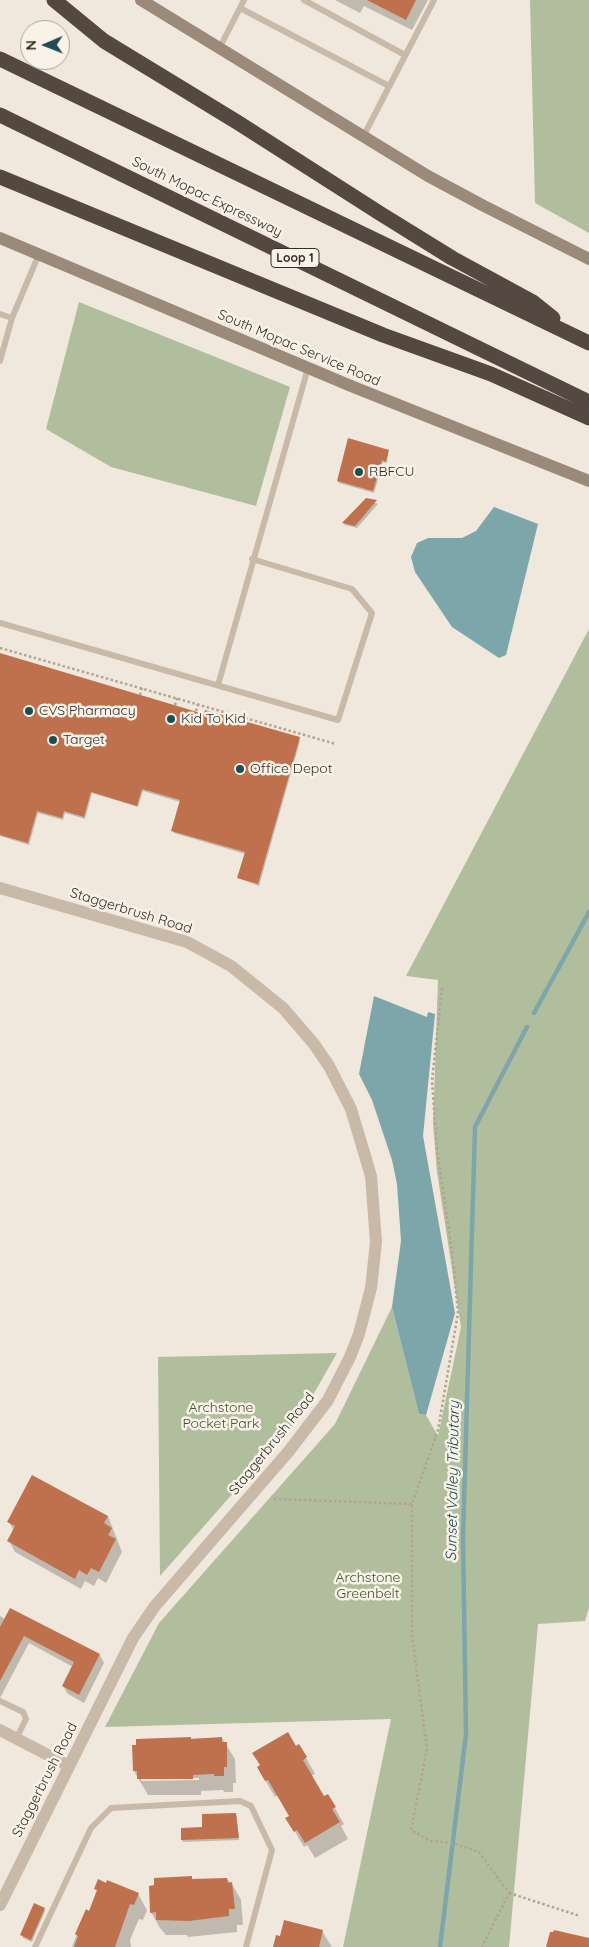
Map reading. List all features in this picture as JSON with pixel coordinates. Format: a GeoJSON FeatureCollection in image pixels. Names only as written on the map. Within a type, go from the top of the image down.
{"type":"FeatureCollection","features":[{"type":"Feature","properties":{"kind":"highway"},"geometry":{"type":"LineString","coordinates":[[54,0],[104,41],[237,122],[428,244],[533,302],[573,335]]}},
{"type":"Feature","properties":{"kind":"highway"},"geometry":{"type":"LineString","coordinates":[[0,59],[589,343]]}},
{"type":"Feature","properties":{"kind":"highway","name":"South Mopac Expressway"},"geometry":{"type":"LineString","coordinates":[[0,115],[589,402]]}},
{"type":"Feature","properties":{"kind":"highway"},"geometry":{"type":"LineString","coordinates":[[0,178],[383,336],[491,374],[589,418]]}},
{"type":"Feature","properties":{"kind":"main road"},"geometry":{"type":"LineString","coordinates":[[141,0],[362,137],[484,206],[589,259]]}},
{"type":"Feature","properties":{"kind":"main road","name":"South Mopac Service Road"},"geometry":{"type":"LineString","coordinates":[[0,238],[308,368],[589,481]]}},
{"type":"Feature","properties":{"kind":"street","name":"Staggerbrush Road"},"geometry":{"type":"LineString","coordinates":[[0,888],[187,942],[231,966],[268,994],[314,1044],[340,1087],[366,1152],[374,1200],[376,1242],[371,1288],[359,1334],[340,1379],[316,1418],[155,1606],[130,1644],[0,1905]]}},
{"type":"Feature","properties":{"kind":"street"},"geometry":{"type":"LineString","coordinates":[[0,1730],[69,1766]]}},
{"type":"Feature","properties":{"kind":"lane"},"geometry":{"type":"LineString","coordinates":[[219,49],[244,0]]}},
{"type":"Feature","properties":{"kind":"lane"},"geometry":{"type":"LineString","coordinates":[[304,0],[406,55]]}},
{"type":"Feature","properties":{"kind":"lane"},"geometry":{"type":"LineString","coordinates":[[362,137],[434,0]]}},
{"type":"Feature","properties":{"kind":"lane"},"geometry":{"type":"LineString","coordinates":[[240,8],[389,86]]}},
{"type":"Feature","properties":{"kind":"lane"},"geometry":{"type":"LineString","coordinates":[[0,361],[12,318],[39,254]]}},
{"type":"Feature","properties":{"kind":"lane"},"geometry":{"type":"LineString","coordinates":[[0,314],[12,318]]}},
{"type":"Feature","properties":{"kind":"lane"},"geometry":{"type":"LineString","coordinates":[[218,685],[252,559],[308,368]]}},
{"type":"Feature","properties":{"kind":"lane"},"geometry":{"type":"LineString","coordinates":[[0,624],[338,720],[372,613],[352,589],[252,559]]}},
{"type":"Feature","properties":{"kind":"lane"},"geometry":{"type":"LineString","coordinates":[[0,1701],[23,1712],[26,1719],[16,1739]]}},
{"type":"Feature","properties":{"kind":"lane"},"geometry":{"type":"LineString","coordinates":[[35,1947],[91,1828],[111,1808],[240,1801],[251,1806],[272,1850],[246,1947]]}},
{"type":"Feature","properties":{"kind":"path"},"geometry":{"type":"LineString","coordinates":[[0,648],[198,704],[253,722],[336,744]]}},
{"type":"Feature","properties":{"kind":"path"},"geometry":{"type":"LineString","coordinates":[[8,655],[9,650]]}},
{"type":"Feature","properties":{"kind":"path"},"geometry":{"type":"LineString","coordinates":[[140,695],[142,688]]}},
{"type":"Feature","properties":{"kind":"path"},"geometry":{"type":"LineString","coordinates":[[175,705],[177,698]]}},
{"type":"Feature","properties":{"kind":"path"},"geometry":{"type":"LineString","coordinates":[[196,711],[198,704]]}},
{"type":"Feature","properties":{"kind":"path"},"geometry":{"type":"LineString","coordinates":[[442,988],[432,1081],[437,1150],[452,1250],[458,1313],[438,1430],[412,1504],[412,1635],[427,1749],[411,1830],[430,1841],[453,1844],[479,1852],[509,1893],[580,1916]]}},
{"type":"Feature","properties":{"kind":"path"},"geometry":{"type":"LineString","coordinates":[[274,1499],[412,1504]]}},
{"type":"Feature","properties":{"kind":"path"},"geometry":{"type":"LineString","coordinates":[[482,1947],[509,1893]]}},
{"type":"Feature","properties":{"kind":"green space"},"geometry":{"type":"Polygon","coordinates":[[[530,0],[589,0],[589,233],[535,203],[530,0]]]}},
{"type":"Feature","properties":{"kind":"green space"},"geometry":{"type":"Polygon","coordinates":[[[79,302],[290,387],[256,506],[111,467],[46,429],[79,302]]]}},
{"type":"Feature","properties":{"kind":"green space","name":"Archstone Greenbelt"},"geometry":{"type":"Polygon","coordinates":[[[589,629],[589,1607],[585,1621],[538,1624],[509,1947],[343,1947],[391,1719],[105,1727],[159,1623],[335,1424],[392,1307],[419,1414],[426,1415],[438,1436],[461,1327],[437,1172],[433,1123],[438,980],[406,976],[589,629]]]}},
{"type":"Feature","properties":{"kind":"green space","name":"Archstone Pocket Park"},"geometry":{"type":"Polygon","coordinates":[[[337,1353],[301,1416],[160,1576],[158,1357],[337,1353]]]}},
{"type":"Feature","properties":{"kind":"water"},"geometry":{"type":"Polygon","coordinates":[[[494,507],[538,524],[506,655],[499,658],[452,627],[415,572],[411,557],[417,543],[428,538],[462,538],[476,531],[494,507]]]}},
{"type":"Feature","properties":{"kind":"water"},"geometry":{"type":"Polygon","coordinates":[[[374,996],[427,1017],[428,1012],[435,1014],[423,1136],[455,1313],[426,1415],[419,1414],[392,1307],[401,1241],[397,1184],[392,1160],[372,1100],[359,1074],[374,996]]]}},
{"type":"Feature","properties":{"kind":"building"},"geometry":{"type":"Polygon","coordinates":[[[367,0],[416,0],[406,20],[367,0]]]}},
{"type":"Feature","properties":{"kind":"building","name":"RBFCU"},"geometry":{"type":"Polygon","coordinates":[[[348,438],[389,450],[386,462],[382,460],[373,491],[337,481],[348,438]]]}},
{"type":"Feature","properties":{"kind":"building"},"geometry":{"type":"Polygon","coordinates":[[[366,498],[377,500],[355,526],[342,523],[366,498]]]}},
{"type":"Feature","properties":{"kind":"building"},"geometry":{"type":"Polygon","coordinates":[[[0,653],[204,714],[205,710],[300,737],[258,884],[237,878],[245,852],[171,831],[180,800],[142,789],[137,806],[91,792],[84,817],[64,811],[62,818],[37,811],[28,843],[0,835],[0,653]]]}},
{"type":"Feature","properties":{"kind":"building"},"geometry":{"type":"Polygon","coordinates":[[[32,1475],[108,1516],[104,1523],[112,1528],[108,1535],[116,1539],[99,1572],[91,1568],[87,1575],[79,1570],[75,1579],[7,1541],[15,1526],[7,1522],[32,1475]]]}},
{"type":"Feature","properties":{"kind":"building"},"geometry":{"type":"Polygon","coordinates":[[[10,1608],[100,1654],[79,1695],[62,1686],[74,1662],[24,1636],[0,1681],[0,1627],[10,1608]]]}},
{"type":"Feature","properties":{"kind":"building"},"geometry":{"type":"Polygon","coordinates":[[[288,1732],[296,1746],[299,1744],[307,1757],[303,1760],[324,1796],[328,1794],[336,1807],[332,1809],[340,1822],[305,1843],[297,1830],[294,1832],[285,1818],[289,1816],[268,1780],[265,1781],[257,1767],[260,1765],[252,1753],[288,1732]]]}},
{"type":"Feature","properties":{"kind":"building"},"geometry":{"type":"Polygon","coordinates":[[[191,1737],[191,1739],[222,1737],[222,1742],[227,1742],[227,1767],[224,1767],[224,1776],[214,1776],[214,1774],[193,1775],[193,1779],[137,1779],[137,1771],[133,1771],[132,1745],[136,1745],[136,1739],[191,1737]]]}},
{"type":"Feature","properties":{"kind":"building"},"geometry":{"type":"Polygon","coordinates":[[[236,1813],[239,1838],[181,1840],[181,1828],[202,1827],[202,1814],[236,1813]]]}},
{"type":"Feature","properties":{"kind":"building"},"geometry":{"type":"Polygon","coordinates":[[[192,1876],[192,1879],[227,1878],[228,1883],[232,1882],[235,1909],[229,1909],[229,1916],[189,1921],[156,1920],[156,1912],[150,1913],[149,1886],[154,1885],[154,1878],[192,1876]]]}},
{"type":"Feature","properties":{"kind":"building"},"geometry":{"type":"Polygon","coordinates":[[[98,1879],[106,1883],[107,1880],[139,1893],[134,1905],[130,1904],[115,1947],[74,1947],[78,1936],[75,1934],[86,1909],[89,1911],[97,1890],[94,1889],[98,1879]]]}},
{"type":"Feature","properties":{"kind":"building"},"geometry":{"type":"Polygon","coordinates":[[[34,1903],[45,1908],[31,1940],[20,1935],[34,1903]]]}},
{"type":"Feature","properties":{"kind":"building"},"geometry":{"type":"Polygon","coordinates":[[[284,1920],[323,1930],[319,1947],[273,1947],[276,1935],[280,1936],[284,1920]]]}},
{"type":"Feature","properties":{"kind":"building"},"geometry":{"type":"Polygon","coordinates":[[[554,1930],[589,1938],[589,1947],[546,1947],[550,1932],[554,1930]]]}},
{"type":"Feature","properties":{"kind":"waterway","name":"Sunset Valley Tributary"},"geometry":{"type":"LineString","coordinates":[[534,1013],[589,912]]}},
{"type":"Feature","properties":{"kind":"waterway","name":"Sunset Valley Tributary"},"geometry":{"type":"LineString","coordinates":[[440,1947],[466,1734],[463,1538],[475,1127],[527,1027]]}},
{"type":"Feature","properties":{"kind":"place","name":"RBFCU"},"geometry":{"type":"Point","coordinates":[359,472]}},
{"type":"Feature","properties":{"kind":"place","name":"CVS Pharmacy"},"geometry":{"type":"Point","coordinates":[29,711]}},
{"type":"Feature","properties":{"kind":"place","name":"Kid To Kid"},"geometry":{"type":"Point","coordinates":[171,719]}},
{"type":"Feature","properties":{"kind":"place","name":"Target"},"geometry":{"type":"Point","coordinates":[53,740]}},
{"type":"Feature","properties":{"kind":"place","name":"Office Depot"},"geometry":{"type":"Point","coordinates":[240,769]}}]}
